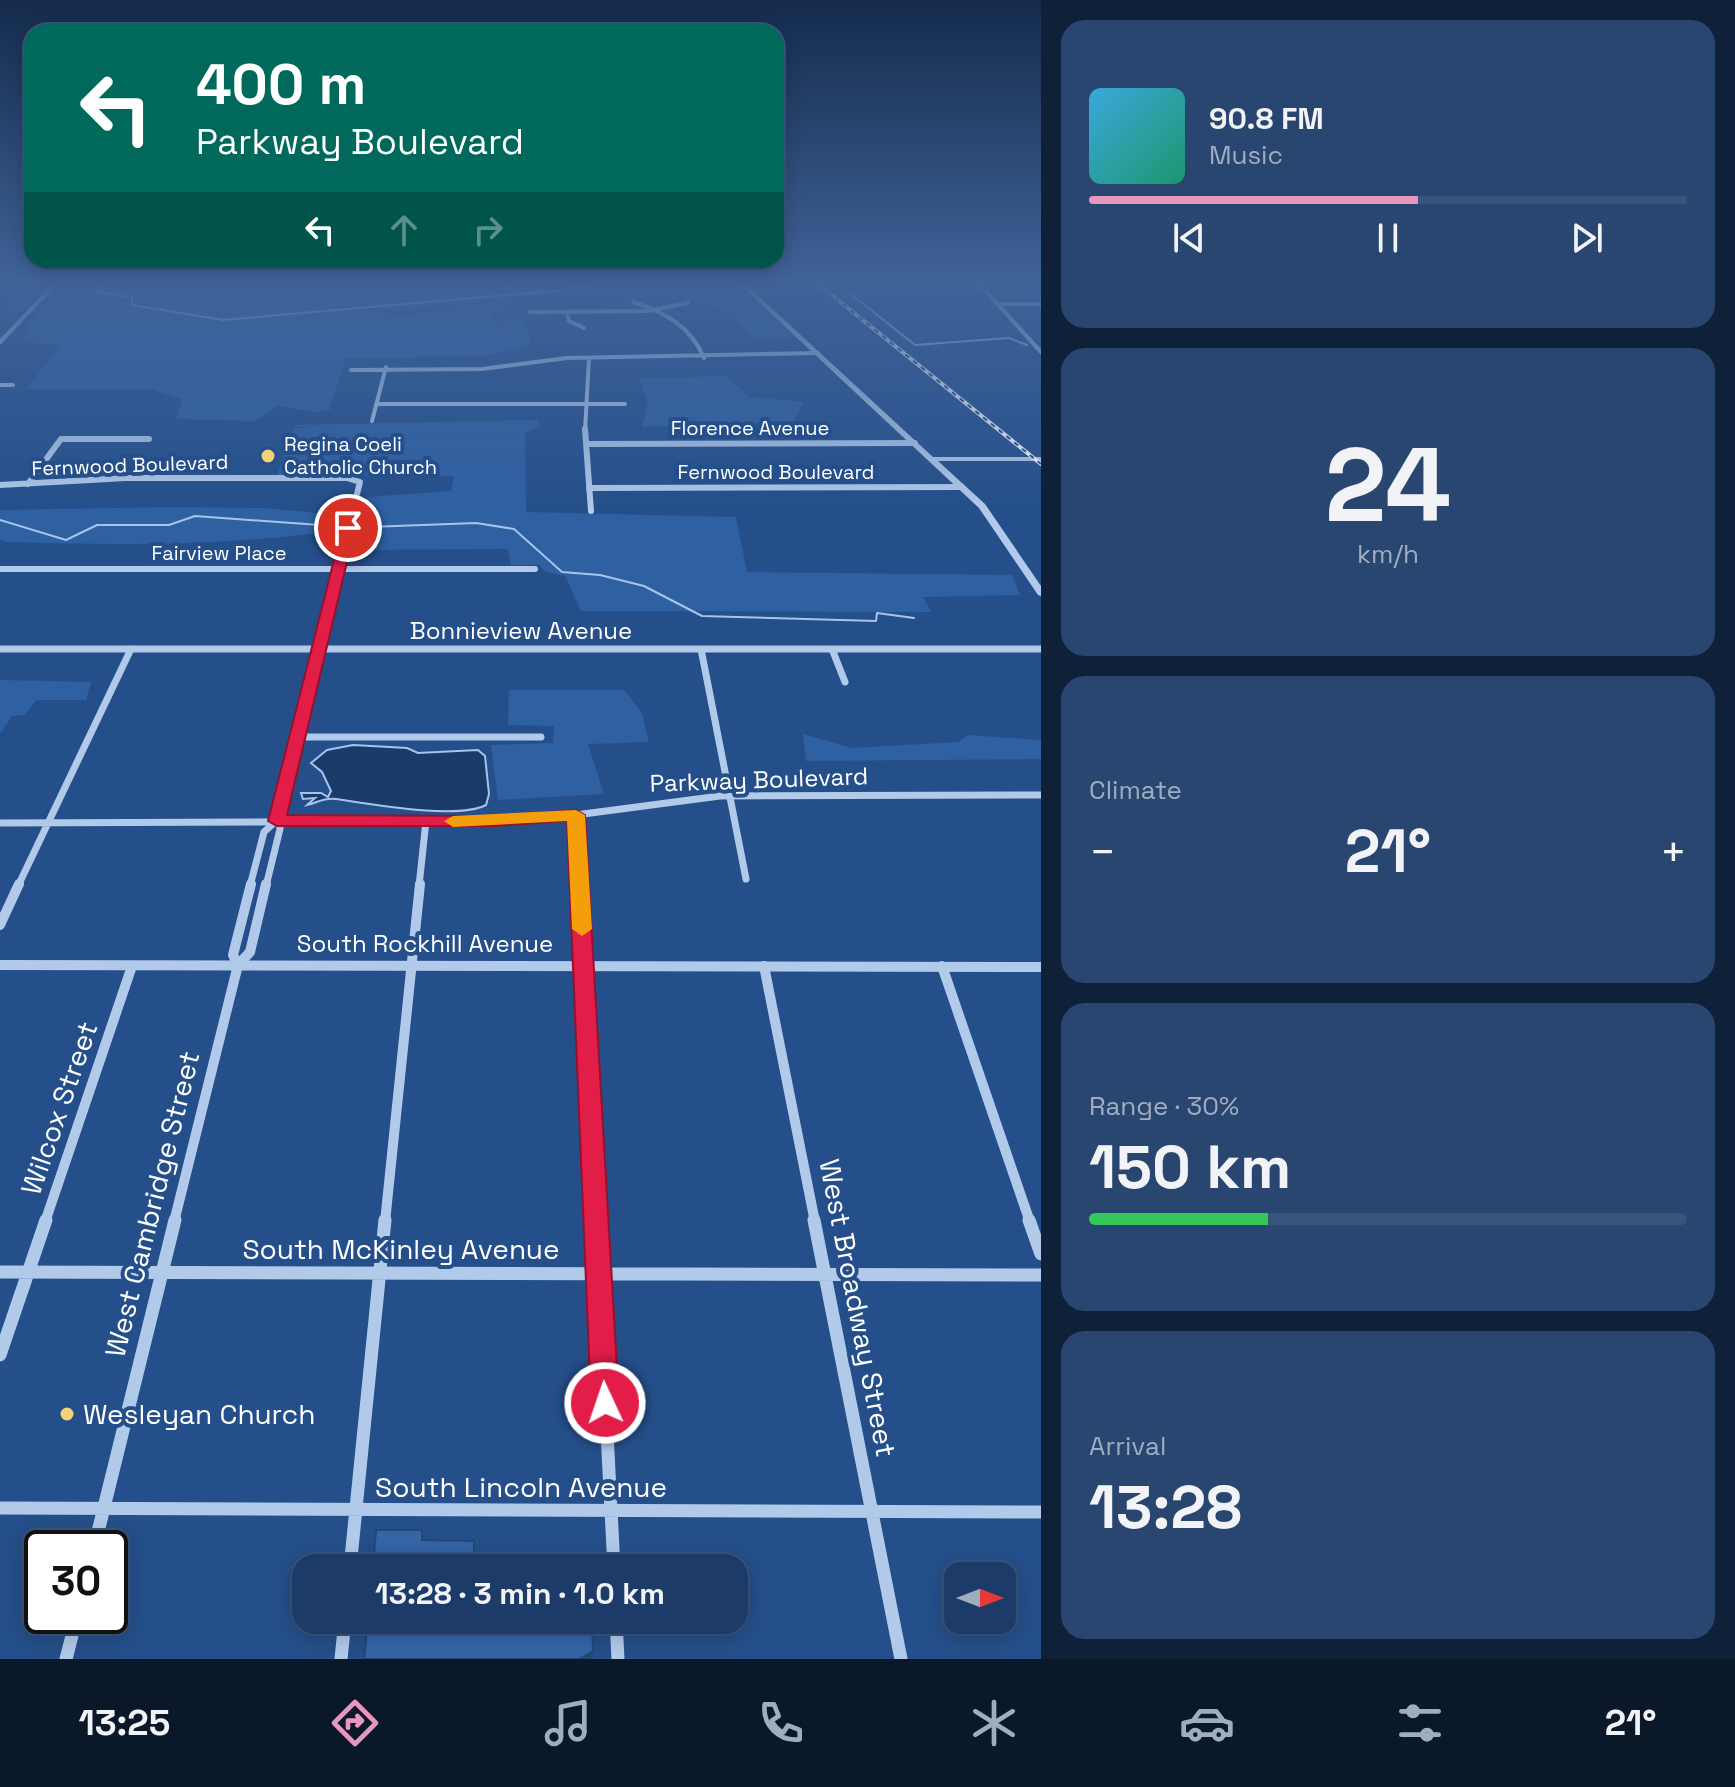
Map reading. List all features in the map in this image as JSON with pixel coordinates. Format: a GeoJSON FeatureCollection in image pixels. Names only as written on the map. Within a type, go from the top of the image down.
{"type":"FeatureCollection","features":[{"type":"Feature","properties":{"kind":"street"},"geometry":{"type":"LineString","coordinates":[[351,370],[482,369],[546,359],[740,356]]}},
{"type":"Feature","properties":{"kind":"street"},"geometry":{"type":"LineString","coordinates":[[822,356],[995,521],[1041,593]]}},
{"type":"Feature","properties":{"kind":"street"},"geometry":{"type":"LineString","coordinates":[[589,358],[586,444],[591,511]]}},
{"type":"Feature","properties":{"kind":"street"},"geometry":{"type":"LineString","coordinates":[[482,360],[482,369]]}},
{"type":"Feature","properties":{"kind":"street"},"geometry":{"type":"LineString","coordinates":[[372,421],[385,368]]}},
{"type":"Feature","properties":{"kind":"street"},"geometry":{"type":"LineString","coordinates":[[0,385],[13,385]]}},
{"type":"Feature","properties":{"kind":"street"},"geometry":{"type":"LineString","coordinates":[[376,404],[625,404]]}},
{"type":"Feature","properties":{"kind":"street"},"geometry":{"type":"LineString","coordinates":[[28,484],[61,439],[149,439]]}},
{"type":"Feature","properties":{"kind":"street","name":"Florence Avenue"},"geometry":{"type":"LineString","coordinates":[[586,444],[915,443]]}},
{"type":"Feature","properties":{"kind":"street"},"geometry":{"type":"LineString","coordinates":[[932,459],[1041,459]]}},
{"type":"Feature","properties":{"kind":"street","name":"Fernwood Boulevard"},"geometry":{"type":"LineString","coordinates":[[0,485],[126,478],[358,480]]}},
{"type":"Feature","properties":{"kind":"street","name":"West Cambridge Street"},"geometry":{"type":"LineString","coordinates":[[99,1530],[238,965],[250,952],[280,829],[277,821],[296,737],[358,480]]}},
{"type":"Feature","properties":{"kind":"street","name":"Fernwood Boulevard"},"geometry":{"type":"LineString","coordinates":[[589,488],[962,487]]}},
{"type":"Feature","properties":{"kind":"street","name":"Fairview Place"},"geometry":{"type":"LineString","coordinates":[[0,569],[535,569]]}},
{"type":"Feature","properties":{"kind":"street","name":"Bonnieview Avenue"},"geometry":{"type":"LineString","coordinates":[[0,649],[1041,649]]}},
{"type":"Feature","properties":{"kind":"street"},"geometry":{"type":"LineString","coordinates":[[0,925],[131,649]]}},
{"type":"Feature","properties":{"kind":"street"},"geometry":{"type":"LineString","coordinates":[[701,649],[746,879]]}},
{"type":"Feature","properties":{"kind":"street"},"geometry":{"type":"LineString","coordinates":[[832,649],[845,682]]}},
{"type":"Feature","properties":{"kind":"street"},"geometry":{"type":"LineString","coordinates":[[296,737],[541,737]]}},
{"type":"Feature","properties":{"kind":"street","name":"Parkway Boulevard"},"geometry":{"type":"LineString","coordinates":[[0,823],[426,821],[576,815],[653,802],[731,796],[1041,795]]}},
{"type":"Feature","properties":{"kind":"street"},"geometry":{"type":"LineString","coordinates":[[576,815],[613,1554]]}},
{"type":"Feature","properties":{"kind":"street","name":"West Cambridge Street"},"geometry":{"type":"LineString","coordinates":[[238,965],[233,955],[264,832],[277,821]]}},
{"type":"Feature","properties":{"kind":"street"},"geometry":{"type":"LineString","coordinates":[[351,1554],[426,821]]}},
{"type":"Feature","properties":{"kind":"street","name":"South Rockhill Avenue"},"geometry":{"type":"LineString","coordinates":[[0,965],[1041,967]]}},
{"type":"Feature","properties":{"kind":"street","name":"Wilcox Street"},"geometry":{"type":"LineString","coordinates":[[0,1355],[132,966]]}},
{"type":"Feature","properties":{"kind":"street","name":"West Broadway Street"},"geometry":{"type":"LineString","coordinates":[[764,966],[901,1659]]}},
{"type":"Feature","properties":{"kind":"street"},"geometry":{"type":"LineString","coordinates":[[942,966],[1041,1254]]}},
{"type":"Feature","properties":{"kind":"street","name":"South McKinley Avenue"},"geometry":{"type":"LineString","coordinates":[[0,1272],[1041,1275]]}},
{"type":"Feature","properties":{"kind":"street","name":"South Lincoln Avenue"},"geometry":{"type":"LineString","coordinates":[[0,1508],[1041,1512]]}},
{"type":"Feature","properties":{"kind":"street"},"geometry":{"type":"LineString","coordinates":[[66,1659],[72,1634]]}},
{"type":"Feature","properties":{"kind":"street"},"geometry":{"type":"LineString","coordinates":[[341,1659],[344,1634]]}},
{"type":"Feature","properties":{"kind":"street"},"geometry":{"type":"LineString","coordinates":[[617,1634],[618,1659]]}},
{"type":"Feature","properties":{"kind":"shaded area"},"geometry":{"type":"Polygon","coordinates":[[[51,356],[456,356],[346,358],[329,411],[313,412],[278,406],[255,421],[176,419],[182,399],[150,389],[27,389],[51,356]]]}},
{"type":"Feature","properties":{"kind":"shaded area"},"geometry":{"type":"Polygon","coordinates":[[[725,376],[750,397],[804,402],[794,421],[642,427],[648,403],[639,379],[725,376]]]}},
{"type":"Feature","properties":{"kind":"shaded area"},"geometry":{"type":"Polygon","coordinates":[[[537,420],[540,426],[525,433],[526,512],[736,517],[747,572],[1012,575],[1020,595],[923,597],[931,612],[581,611],[565,576],[546,572],[539,565],[511,565],[508,549],[351,550],[367,497],[451,491],[454,476],[277,475],[294,428],[307,428],[293,425],[537,420]]]}},
{"type":"Feature","properties":{"kind":"shaded area"},"geometry":{"type":"Polygon","coordinates":[[[264,508],[339,515],[336,530],[213,542],[130,544],[6,542],[0,539],[0,510],[264,508]]]}},
{"type":"Feature","properties":{"kind":"shaded area"},"geometry":{"type":"Polygon","coordinates":[[[0,680],[91,682],[86,700],[37,700],[24,715],[12,716],[0,734],[0,680]]]}},
{"type":"Feature","properties":{"kind":"shaded area"},"geometry":{"type":"Polygon","coordinates":[[[509,690],[624,690],[642,713],[649,742],[588,744],[604,794],[498,800],[491,745],[553,743],[554,726],[508,725],[509,690]]]}},
{"type":"Feature","properties":{"kind":"shaded area"},"geometry":{"type":"Polygon","coordinates":[[[803,734],[852,748],[958,742],[968,735],[1041,740],[1041,759],[806,761],[803,734]]]}},
{"type":"Feature","properties":{"kind":"shaded area"},"geometry":{"type":"Polygon","coordinates":[[[353,745],[407,748],[418,753],[478,750],[485,756],[489,794],[486,805],[473,809],[435,811],[324,799],[307,805],[315,798],[303,799],[301,793],[321,793],[328,797],[331,791],[322,772],[311,763],[327,750],[353,745]]]}},
{"type":"Feature","properties":{"kind":"building"},"geometry":{"type":"Polygon","coordinates":[[[376,1530],[422,1530],[422,1540],[474,1541],[474,1554],[374,1554],[376,1530]]]}},
{"type":"Feature","properties":{"kind":"building"},"geometry":{"type":"Polygon","coordinates":[[[367,1634],[592,1634],[593,1651],[579,1659],[364,1659],[367,1634]]]}},
{"type":"Feature","properties":{"kind":"waterway"},"geometry":{"type":"LineString","coordinates":[[0,520],[66,540],[97,525],[169,525],[195,516],[320,525]]}},
{"type":"Feature","properties":{"kind":"waterway"},"geometry":{"type":"LineString","coordinates":[[369,527],[476,523],[514,529],[562,572],[600,575],[644,586],[702,616],[876,621],[877,613],[914,618]]}},
{"type":"Feature","properties":{"kind":"railway"},"geometry":{"type":"LineString","coordinates":[[908,356],[1041,464]]}},
{"type":"Feature","properties":{"kind":"slow traffic"},"geometry":{"type":"LineString","coordinates":[[453,821],[527,820],[576,815],[582,929]]}},
{"type":"Feature","properties":{"kind":"place","name":"Regina Coeli Catholic Church"},"geometry":{"type":"Point","coordinates":[268,456]}},
{"type":"Feature","properties":{"kind":"place","name":"Wesleyan Church"},"geometry":{"type":"Point","coordinates":[67,1414]}},
{"type":"Feature","properties":{"kind":"route"},"geometry":{"type":"LineString","coordinates":[[348,528],[277,821],[495,821],[576,815],[605,1403]]}}]}
